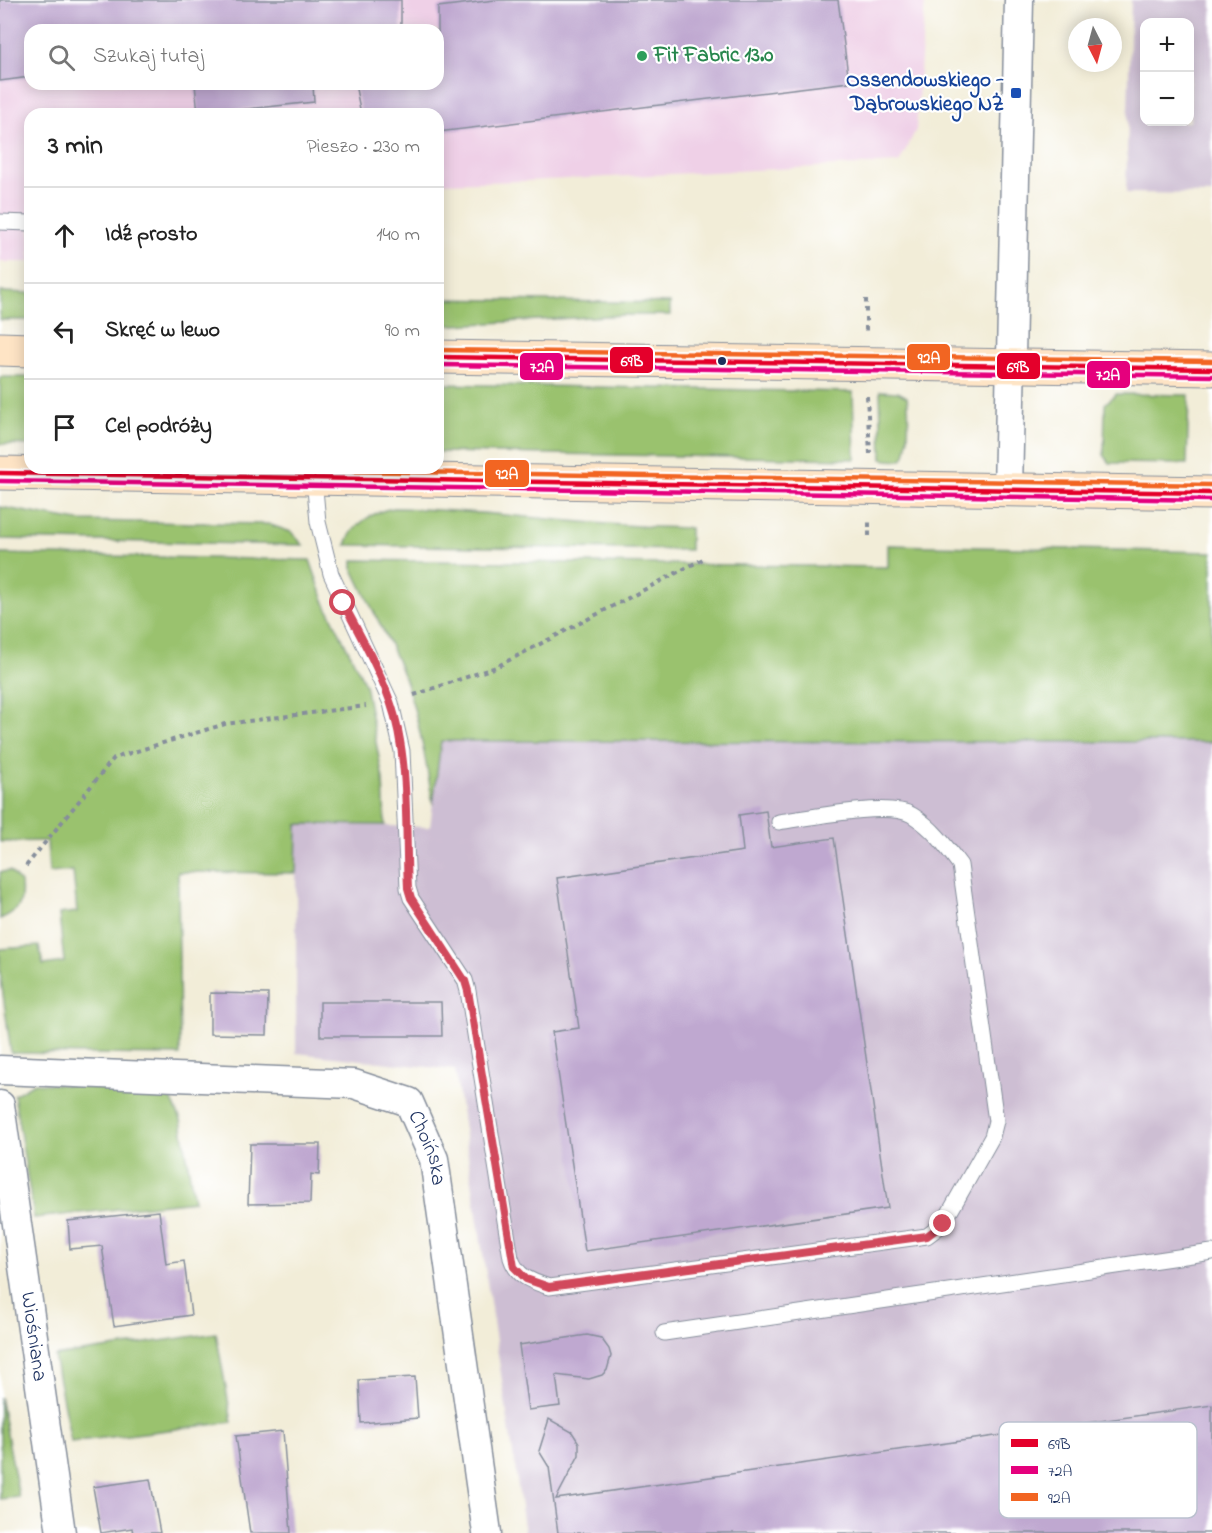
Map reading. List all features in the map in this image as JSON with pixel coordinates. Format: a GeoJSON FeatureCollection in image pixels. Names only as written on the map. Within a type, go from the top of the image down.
{"type":"FeatureCollection","features":[{"type":"Feature","properties":{"kind":"main road"},"geometry":{"type":"LineString","coordinates":[[0,349],[24,350]]}},
{"type":"Feature","properties":{"kind":"main road"},"geometry":{"type":"LineString","coordinates":[[444,357],[1212,369]]}},
{"type":"Feature","properties":{"kind":"main road"},"geometry":{"type":"LineString","coordinates":[[0,473],[24,473]]}},
{"type":"Feature","properties":{"kind":"main road"},"geometry":{"type":"LineString","coordinates":[[63,474],[1212,493]]}},
{"type":"Feature","properties":{"kind":"street"},"geometry":{"type":"LineString","coordinates":[[1008,490],[1018,0]]}},
{"type":"Feature","properties":{"kind":"street","name":"Choińska"},"geometry":{"type":"LineString","coordinates":[[0,1070],[354,1084],[410,1102],[434,1159],[487,1533]]}},
{"type":"Feature","properties":{"kind":"street","name":"Wiośniana"},"geometry":{"type":"LineString","coordinates":[[0,1105],[61,1533]]}},
{"type":"Feature","properties":{"kind":"lane"},"geometry":{"type":"LineString","coordinates":[[0,222],[24,223]]}},
{"type":"Feature","properties":{"kind":"lane"},"geometry":{"type":"LineString","coordinates":[[314,478],[318,522],[331,574],[391,703],[402,751],[408,888],[411,898],[465,981],[468,991],[514,1267],[526,1279],[549,1287],[927,1236],[943,1224],[992,1137],[996,1121],[960,865],[936,832],[910,813],[870,809],[779,822]]}},
{"type":"Feature","properties":{"kind":"lane"},"geometry":{"type":"LineString","coordinates":[[664,1333],[1212,1252]]}},
{"type":"Feature","properties":{"kind":"path"},"geometry":{"type":"LineString","coordinates":[[866,299],[871,487],[869,536]]}},
{"type":"Feature","properties":{"kind":"path"},"geometry":{"type":"LineString","coordinates":[[26,866],[114,758],[225,724],[391,703],[496,667],[705,558]]}},
{"type":"Feature","properties":{"kind":"shaded area"},"geometry":{"type":"Polygon","coordinates":[[[0,0],[925,0],[916,130],[899,163],[444,183],[444,108],[24,108],[24,262],[0,262],[0,0]]]}},
{"type":"Feature","properties":{"kind":"shaded area"},"geometry":{"type":"Polygon","coordinates":[[[1131,0],[1212,0],[1212,194],[1126,193],[1131,0]]]}},
{"type":"Feature","properties":{"kind":"shaded area"},"geometry":{"type":"Polygon","coordinates":[[[440,741],[1212,742],[1212,1533],[525,1533],[455,1070],[296,1053],[296,824],[430,827],[440,741]]]}},
{"type":"Feature","properties":{"kind":"green space"},"geometry":{"type":"Polygon","coordinates":[[[0,292],[24,293],[24,320],[0,320],[0,292]]]}},
{"type":"Feature","properties":{"kind":"green space"},"geometry":{"type":"Polygon","coordinates":[[[444,299],[670,303],[670,315],[624,315],[444,326],[444,299]]]}},
{"type":"Feature","properties":{"kind":"green space"},"geometry":{"type":"Polygon","coordinates":[[[0,377],[24,377],[24,445],[0,444],[0,377]]]}},
{"type":"Feature","properties":{"kind":"green space"},"geometry":{"type":"Polygon","coordinates":[[[444,384],[853,392],[855,459],[444,452],[444,384]]]}},
{"type":"Feature","properties":{"kind":"green space"},"geometry":{"type":"Polygon","coordinates":[[[880,391],[898,392],[907,397],[908,440],[905,455],[900,460],[882,459],[880,391]]]}},
{"type":"Feature","properties":{"kind":"green space"},"geometry":{"type":"Polygon","coordinates":[[[1116,394],[1189,395],[1187,464],[1110,463],[1104,455],[1105,404],[1116,394]]]}},
{"type":"Feature","properties":{"kind":"green space"},"geometry":{"type":"Polygon","coordinates":[[[0,507],[78,521],[268,524],[291,532],[303,545],[0,539],[0,507]]]}},
{"type":"Feature","properties":{"kind":"green space"},"geometry":{"type":"Polygon","coordinates":[[[394,508],[431,509],[616,525],[690,528],[690,550],[346,545],[353,531],[365,520],[379,512],[394,508]]]}},
{"type":"Feature","properties":{"kind":"green space"},"geometry":{"type":"Polygon","coordinates":[[[888,545],[1212,552],[1212,742],[441,741],[433,804],[419,728],[406,683],[353,569],[353,560],[888,567],[888,545]]]}},
{"type":"Feature","properties":{"kind":"green space"},"geometry":{"type":"Polygon","coordinates":[[[0,554],[310,560],[325,603],[365,684],[383,779],[385,825],[297,824],[296,873],[178,872],[180,1055],[11,1053],[0,972],[0,949],[39,946],[43,965],[64,962],[59,914],[77,912],[73,871],[49,873],[47,841],[0,842],[0,554]]]}},
{"type":"Feature","properties":{"kind":"green space"},"geometry":{"type":"Polygon","coordinates":[[[10,871],[21,883],[21,902],[12,913],[0,919],[0,872],[10,871]]]}},
{"type":"Feature","properties":{"kind":"green space"},"geometry":{"type":"Polygon","coordinates":[[[34,1083],[167,1090],[181,1120],[194,1201],[34,1218],[14,1095],[34,1083]]]}},
{"type":"Feature","properties":{"kind":"green space"},"geometry":{"type":"Polygon","coordinates":[[[216,1333],[232,1422],[71,1442],[54,1356],[216,1333]]]}},
{"type":"Feature","properties":{"kind":"green space"},"geometry":{"type":"Polygon","coordinates":[[[0,1397],[19,1497],[0,1499],[0,1397]]]}},
{"type":"Feature","properties":{"kind":"building"},"geometry":{"type":"Polygon","coordinates":[[[0,0],[401,0],[401,24],[24,24],[24,78],[0,81],[0,0]]]}},
{"type":"Feature","properties":{"kind":"building","name":"Fit Fabric 13.0"},"geometry":{"type":"Polygon","coordinates":[[[495,0],[838,0],[849,82],[444,131],[444,108],[360,108],[356,90],[444,90],[444,24],[438,24],[438,7],[495,0]]]}},
{"type":"Feature","properties":{"kind":"building"},"geometry":{"type":"Polygon","coordinates":[[[196,90],[313,90],[314,102],[256,108],[197,108],[196,90]]]}},
{"type":"Feature","properties":{"kind":"building"},"geometry":{"type":"Polygon","coordinates":[[[766,811],[771,847],[834,838],[888,1208],[585,1251],[552,1032],[579,1028],[557,878],[743,851],[739,815],[766,811]]]}},
{"type":"Feature","properties":{"kind":"building"},"geometry":{"type":"Polygon","coordinates":[[[210,993],[268,994],[267,1035],[210,1034],[210,993]]]}},
{"type":"Feature","properties":{"kind":"building"},"geometry":{"type":"Polygon","coordinates":[[[320,1002],[441,1002],[442,1036],[320,1036],[320,1002]]]}},
{"type":"Feature","properties":{"kind":"building"},"geometry":{"type":"Polygon","coordinates":[[[250,1144],[320,1144],[319,1175],[311,1174],[310,1203],[248,1204],[250,1144]]]}},
{"type":"Feature","properties":{"kind":"building"},"geometry":{"type":"Polygon","coordinates":[[[159,1211],[166,1264],[184,1261],[191,1315],[114,1326],[102,1246],[70,1249],[68,1221],[159,1211]]]}},
{"type":"Feature","properties":{"kind":"building"},"geometry":{"type":"Polygon","coordinates":[[[587,1335],[601,1338],[609,1349],[611,1356],[607,1370],[602,1375],[589,1379],[556,1375],[560,1406],[528,1410],[519,1345],[587,1335]]]}},
{"type":"Feature","properties":{"kind":"building"},"geometry":{"type":"Polygon","coordinates":[[[415,1377],[418,1418],[361,1423],[359,1380],[415,1377]]]}},
{"type":"Feature","properties":{"kind":"building"},"geometry":{"type":"Polygon","coordinates":[[[1212,1405],[1212,1533],[558,1533],[549,1467],[539,1451],[549,1419],[572,1432],[579,1443],[579,1455],[556,1499],[999,1436],[999,1518],[1197,1518],[1197,1422],[1093,1422],[1212,1405]]]}},
{"type":"Feature","properties":{"kind":"building"},"geometry":{"type":"Polygon","coordinates":[[[283,1431],[291,1533],[250,1533],[236,1436],[283,1431]]]}},
{"type":"Feature","properties":{"kind":"building"},"geometry":{"type":"Polygon","coordinates":[[[150,1479],[160,1533],[133,1533],[132,1528],[101,1533],[93,1487],[150,1479]]]}},
{"type":"Feature","properties":{"kind":"transit line","name":"92A"},"geometry":{"type":"LineString","coordinates":[[444,350],[1212,361]]}},
{"type":"Feature","properties":{"kind":"transit line","name":"69B"},"geometry":{"type":"LineString","coordinates":[[444,357],[1212,369]]}},
{"type":"Feature","properties":{"kind":"transit line","name":"72A"},"geometry":{"type":"LineString","coordinates":[[444,365],[1212,376]]}},
{"type":"Feature","properties":{"kind":"transit line","name":"69B"},"geometry":{"type":"LineString","coordinates":[[0,473],[24,473]]}},
{"type":"Feature","properties":{"kind":"transit line","name":"92A"},"geometry":{"type":"LineString","coordinates":[[444,473],[1212,485]]}},
{"type":"Feature","properties":{"kind":"transit line","name":"69B"},"geometry":{"type":"LineString","coordinates":[[61,474],[1212,493]]}},
{"type":"Feature","properties":{"kind":"transit line","name":"72A"},"geometry":{"type":"LineString","coordinates":[[0,481],[1212,500]]}},
{"type":"Feature","properties":{"kind":"place","name":"Fit Fabric 13.0"},"geometry":{"type":"Point","coordinates":[642,56]}},
{"type":"Feature","properties":{"kind":"place","name":"Ossendowskiego - Dąbrowskiego NŻ"},"geometry":{"type":"Point","coordinates":[1016,93]}},
{"type":"Feature","properties":{"kind":"route"},"geometry":{"type":"LineString","coordinates":[[343,603],[371,657],[391,703],[402,751],[408,888],[411,898],[465,981],[468,991],[514,1267],[526,1279],[549,1287],[927,1236],[943,1224]]}}]}
